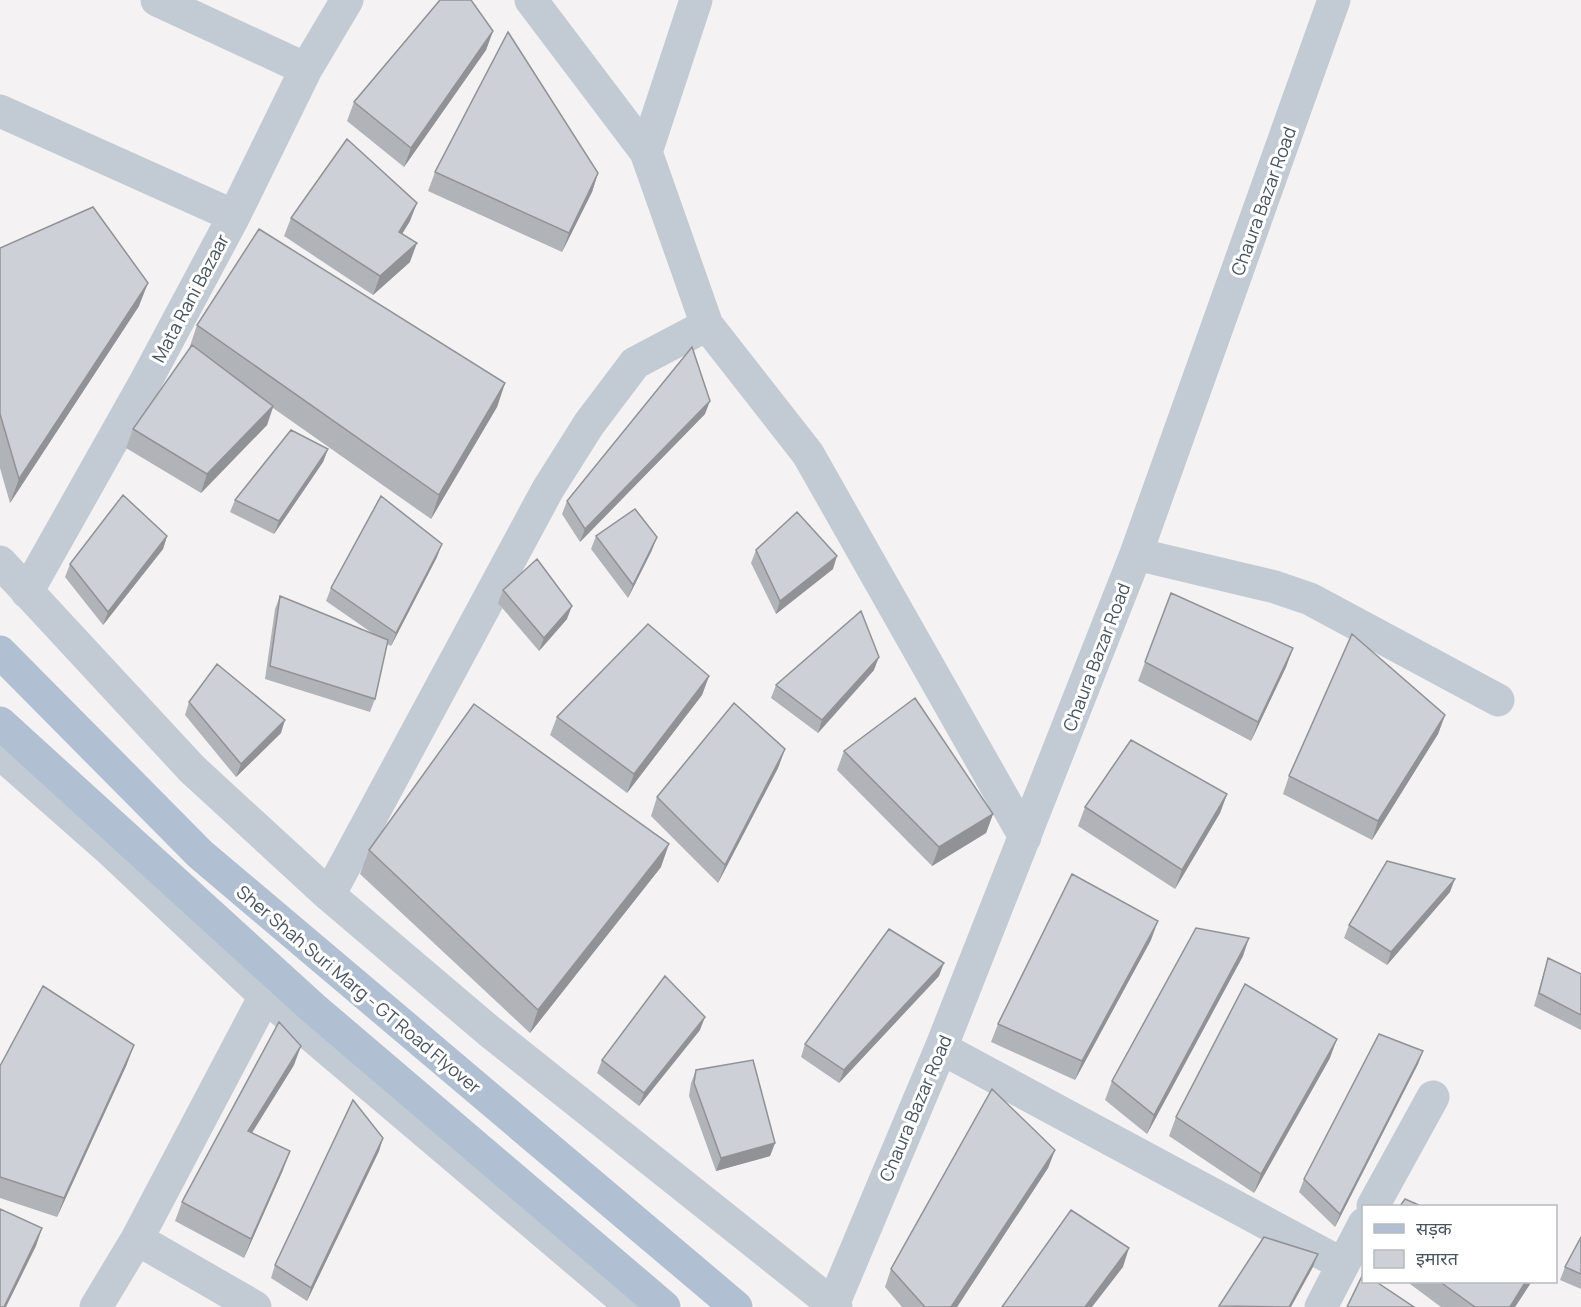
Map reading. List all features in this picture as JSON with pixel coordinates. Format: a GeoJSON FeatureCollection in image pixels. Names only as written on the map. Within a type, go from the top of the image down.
{"type":"FeatureCollection","features":[{"type":"Feature","properties":{"kind":"main road","name":"Sher Shah Suri Marg - GT Road Flyover"},"geometry":{"type":"LineString","coordinates":[[0,652],[200,854],[736,1307]]}},
{"type":"Feature","properties":{"kind":"main road"},"geometry":{"type":"LineString","coordinates":[[0,723],[313,1008],[664,1307]]}},
{"type":"Feature","properties":{"kind":"street"},"geometry":{"type":"LineString","coordinates":[[157,0],[306,69]]}},
{"type":"Feature","properties":{"kind":"street","name":"Mata Rani Bazaar"},"geometry":{"type":"LineString","coordinates":[[27,592],[234,216],[306,69],[347,0]]}},
{"type":"Feature","properties":{"kind":"street"},"geometry":{"type":"LineString","coordinates":[[531,0],[646,152],[707,325],[808,454],[1025,837]]}},
{"type":"Feature","properties":{"kind":"street"},"geometry":{"type":"LineString","coordinates":[[646,152],[696,0]]}},
{"type":"Feature","properties":{"kind":"street","name":"Chaura Bazar Road"},"geometry":{"type":"LineString","coordinates":[[833,1306],[941,1048],[1136,554],[1334,0]]}},
{"type":"Feature","properties":{"kind":"street"},"geometry":{"type":"LineString","coordinates":[[0,111],[234,216]]}},
{"type":"Feature","properties":{"kind":"street"},"geometry":{"type":"LineString","coordinates":[[329,895],[548,489],[589,424],[635,363],[707,325]]}},
{"type":"Feature","properties":{"kind":"street"},"geometry":{"type":"LineString","coordinates":[[1136,554],[1275,588],[1310,599],[1498,700]]}},
{"type":"Feature","properties":{"kind":"street"},"geometry":{"type":"LineString","coordinates":[[0,562],[192,769],[329,895],[489,1031],[833,1306]]}},
{"type":"Feature","properties":{"kind":"street"},"geometry":{"type":"LineString","coordinates":[[0,753],[108,848],[265,996],[632,1307]]}},
{"type":"Feature","properties":{"kind":"street"},"geometry":{"type":"LineString","coordinates":[[96,1307],[137,1239],[265,996]]}},
{"type":"Feature","properties":{"kind":"street"},"geometry":{"type":"LineString","coordinates":[[941,1048],[1342,1264]]}},
{"type":"Feature","properties":{"kind":"street"},"geometry":{"type":"LineString","coordinates":[[1374,1205],[1433,1096]]}},
{"type":"Feature","properties":{"kind":"street"},"geometry":{"type":"LineString","coordinates":[[1321,1307],[1362,1228]]}},
{"type":"Feature","properties":{"kind":"street"},"geometry":{"type":"LineString","coordinates":[[137,1239],[255,1307]]}},
{"type":"Feature","properties":{"kind":"building"},"geometry":{"type":"Polygon","coordinates":[[[440,0],[471,0],[493,31],[411,148],[354,102],[440,0]]]}},
{"type":"Feature","properties":{"kind":"building"},"geometry":{"type":"Polygon","coordinates":[[[508,32],[598,173],[569,233],[435,172],[508,32]]]}},
{"type":"Feature","properties":{"kind":"building"},"geometry":{"type":"Polygon","coordinates":[[[347,139],[417,203],[399,232],[417,243],[380,276],[291,218],[347,139]]]}},
{"type":"Feature","properties":{"kind":"building"},"geometry":{"type":"Polygon","coordinates":[[[93,207],[148,283],[19,479],[0,414],[0,248],[93,207]]]}},
{"type":"Feature","properties":{"kind":"building"},"geometry":{"type":"Polygon","coordinates":[[[259,229],[505,383],[439,495],[197,325],[259,229]]]}},
{"type":"Feature","properties":{"kind":"building"},"geometry":{"type":"Polygon","coordinates":[[[192,345],[273,406],[207,474],[133,429],[192,345]]]}},
{"type":"Feature","properties":{"kind":"building"},"geometry":{"type":"Polygon","coordinates":[[[692,347],[710,401],[585,529],[567,501],[692,347]]]}},
{"type":"Feature","properties":{"kind":"building"},"geometry":{"type":"Polygon","coordinates":[[[291,430],[328,449],[279,521],[235,500],[291,430]]]}},
{"type":"Feature","properties":{"kind":"building"},"geometry":{"type":"Polygon","coordinates":[[[123,495],[167,536],[108,612],[70,564],[123,495]]]}},
{"type":"Feature","properties":{"kind":"building"},"geometry":{"type":"Polygon","coordinates":[[[381,496],[442,544],[396,633],[331,588],[381,496]]]}},
{"type":"Feature","properties":{"kind":"building"},"geometry":{"type":"Polygon","coordinates":[[[635,509],[657,537],[633,585],[596,536],[635,509]]]}},
{"type":"Feature","properties":{"kind":"building"},"geometry":{"type":"Polygon","coordinates":[[[797,512],[837,556],[780,601],[756,550],[797,512]]]}},
{"type":"Feature","properties":{"kind":"building"},"geometry":{"type":"Polygon","coordinates":[[[537,559],[572,606],[544,638],[503,590],[537,559]]]}},
{"type":"Feature","properties":{"kind":"building"},"geometry":{"type":"Polygon","coordinates":[[[1171,593],[1293,648],[1258,722],[1145,662],[1171,593]]]}},
{"type":"Feature","properties":{"kind":"building"},"geometry":{"type":"Polygon","coordinates":[[[280,596],[388,640],[375,699],[270,666],[280,596]]]}},
{"type":"Feature","properties":{"kind":"building"},"geometry":{"type":"Polygon","coordinates":[[[861,611],[879,657],[822,720],[776,685],[861,611]]]}},
{"type":"Feature","properties":{"kind":"building"},"geometry":{"type":"Polygon","coordinates":[[[648,624],[709,676],[634,774],[557,717],[648,624]]]}},
{"type":"Feature","properties":{"kind":"building"},"geometry":{"type":"Polygon","coordinates":[[[1352,634],[1445,715],[1378,821],[1289,776],[1352,634]]]}},
{"type":"Feature","properties":{"kind":"building"},"geometry":{"type":"Polygon","coordinates":[[[217,664],[285,720],[241,764],[189,702],[217,664]]]}},
{"type":"Feature","properties":{"kind":"building"},"geometry":{"type":"Polygon","coordinates":[[[915,698],[993,814],[939,847],[844,751],[915,698]]]}},
{"type":"Feature","properties":{"kind":"building"},"geometry":{"type":"Polygon","coordinates":[[[734,703],[785,749],[725,865],[657,797],[734,703]]]}},
{"type":"Feature","properties":{"kind":"building"},"geometry":{"type":"Polygon","coordinates":[[[474,704],[669,844],[538,1010],[369,850],[474,704]]]}},
{"type":"Feature","properties":{"kind":"building"},"geometry":{"type":"Polygon","coordinates":[[[1131,740],[1227,794],[1182,870],[1085,807],[1131,740]]]}},
{"type":"Feature","properties":{"kind":"building"},"geometry":{"type":"Polygon","coordinates":[[[1387,861],[1455,879],[1391,952],[1349,925],[1387,861]]]}},
{"type":"Feature","properties":{"kind":"building"},"geometry":{"type":"Polygon","coordinates":[[[1072,874],[1158,921],[1082,1061],[998,1024],[1072,874]]]}},
{"type":"Feature","properties":{"kind":"building"},"geometry":{"type":"Polygon","coordinates":[[[1196,928],[1249,938],[1154,1115],[1112,1081],[1196,928]]]}},
{"type":"Feature","properties":{"kind":"building"},"geometry":{"type":"Polygon","coordinates":[[[889,929],[944,963],[844,1070],[805,1044],[889,929]]]}},
{"type":"Feature","properties":{"kind":"building"},"geometry":{"type":"Polygon","coordinates":[[[1548,958],[1581,974],[1581,1015],[1539,993],[1548,958]]]}},
{"type":"Feature","properties":{"kind":"building"},"geometry":{"type":"Polygon","coordinates":[[[665,976],[705,1017],[644,1093],[602,1060],[665,976]]]}},
{"type":"Feature","properties":{"kind":"building"},"geometry":{"type":"Polygon","coordinates":[[[1245,984],[1337,1039],[1261,1174],[1176,1117],[1245,984]]]}},
{"type":"Feature","properties":{"kind":"building"},"geometry":{"type":"Polygon","coordinates":[[[43,986],[134,1045],[64,1198],[0,1177],[0,1066],[43,986]]]}},
{"type":"Feature","properties":{"kind":"building"},"geometry":{"type":"Polygon","coordinates":[[[279,1022],[301,1046],[248,1131],[290,1151],[251,1239],[182,1202],[279,1022]]]}},
{"type":"Feature","properties":{"kind":"building"},"geometry":{"type":"Polygon","coordinates":[[[1379,1034],[1423,1051],[1340,1214],[1304,1179],[1379,1034]]]}},
{"type":"Feature","properties":{"kind":"building"},"geometry":{"type":"Polygon","coordinates":[[[753,1060],[775,1143],[721,1158],[694,1083],[696,1070],[753,1060]]]}},
{"type":"Feature","properties":{"kind":"building"},"geometry":{"type":"Polygon","coordinates":[[[992,1089],[1055,1150],[951,1307],[925,1307],[891,1269],[992,1089]]]}},
{"type":"Feature","properties":{"kind":"building"},"geometry":{"type":"Polygon","coordinates":[[[353,1100],[383,1138],[311,1288],[275,1265],[353,1100]]]}},
{"type":"Feature","properties":{"kind":"building"},"geometry":{"type":"Polygon","coordinates":[[[1405,1199],[1419,1205],[1401,1205],[1405,1199]]]}},
{"type":"Feature","properties":{"kind":"building"},"geometry":{"type":"Polygon","coordinates":[[[0,1209],[42,1228],[4,1307],[0,1307],[0,1209]]]}},
{"type":"Feature","properties":{"kind":"building"},"geometry":{"type":"Polygon","coordinates":[[[1071,1210],[1129,1248],[1085,1307],[1002,1307],[1071,1210]]]}},
{"type":"Feature","properties":{"kind":"building"},"geometry":{"type":"Polygon","coordinates":[[[1264,1237],[1318,1254],[1289,1307],[1219,1306],[1264,1237]]]}},
{"type":"Feature","properties":{"kind":"building"},"geometry":{"type":"Polygon","coordinates":[[[1581,1237],[1581,1274],[1565,1267],[1581,1237]]]}},
{"type":"Feature","properties":{"kind":"building"},"geometry":{"type":"Polygon","coordinates":[[[1362,1276],[1362,1283],[1378,1283],[1414,1307],[1347,1307],[1362,1276]]]}},
{"type":"Feature","properties":{"kind":"building"},"geometry":{"type":"Polygon","coordinates":[[[1442,1283],[1525,1283],[1510,1307],[1475,1307],[1442,1283]]]}}]}
